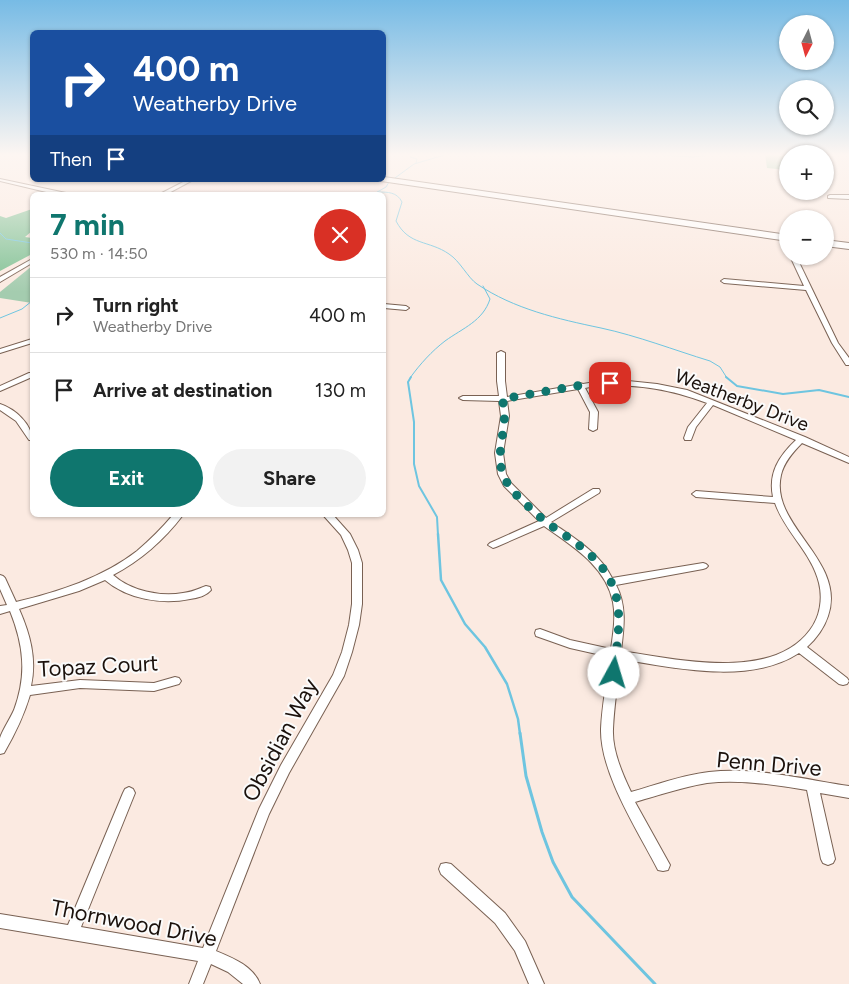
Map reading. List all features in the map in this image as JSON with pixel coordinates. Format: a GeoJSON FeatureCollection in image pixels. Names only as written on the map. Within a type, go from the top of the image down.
{"type":"FeatureCollection","features":[{"type":"Feature","properties":{"kind":"highway"},"geometry":{"type":"LineString","coordinates":[[522,200],[779,239]]}},
{"type":"Feature","properties":{"kind":"highway"},"geometry":{"type":"LineString","coordinates":[[834,244],[849,246]]}},
{"type":"Feature","properties":{"kind":"street"},"geometry":{"type":"LineString","coordinates":[[0,280],[30,262]]}},
{"type":"Feature","properties":{"kind":"street"},"geometry":{"type":"LineString","coordinates":[[797,265],[835,343],[849,363]]}},
{"type":"Feature","properties":{"kind":"street"},"geometry":{"type":"LineString","coordinates":[[20,268],[30,270]]}},
{"type":"Feature","properties":{"kind":"street"},"geometry":{"type":"LineString","coordinates":[[724,281],[808,288]]}},
{"type":"Feature","properties":{"kind":"street"},"geometry":{"type":"LineString","coordinates":[[386,306],[406,308]]}},
{"type":"Feature","properties":{"kind":"street"},"geometry":{"type":"LineString","coordinates":[[0,351],[30,342]]}},
{"type":"Feature","properties":{"kind":"street"},"geometry":{"type":"LineString","coordinates":[[501,353],[502,399],[505,416],[499,453],[502,474],[514,492],[545,522],[586,551],[601,568],[615,592],[620,614],[607,730],[608,744],[617,776],[663,865]]}},
{"type":"Feature","properties":{"kind":"street"},"geometry":{"type":"LineString","coordinates":[[0,389],[30,376]]}},
{"type":"Feature","properties":{"kind":"street","name":"Weatherby Drive"},"geometry":{"type":"LineString","coordinates":[[463,398],[502,399],[521,397],[580,385],[601,383],[642,384],[670,388],[712,402],[849,460]]}},
{"type":"Feature","properties":{"kind":"street"},"geometry":{"type":"LineString","coordinates":[[580,385],[594,412],[593,429]]}},
{"type":"Feature","properties":{"kind":"street"},"geometry":{"type":"LineString","coordinates":[[688,438],[692,426],[712,402]]}},
{"type":"Feature","properties":{"kind":"street"},"geometry":{"type":"LineString","coordinates":[[0,406],[19,419],[30,435]]}},
{"type":"Feature","properties":{"kind":"street"},"geometry":{"type":"LineString","coordinates":[[540,634],[575,646],[701,666],[741,667],[772,660],[799,647],[809,639],[822,620],[826,609],[825,586],[816,564],[788,522],[778,500],[776,489],[777,470],[786,454],[802,439]]}},
{"type":"Feature","properties":{"kind":"street"},"geometry":{"type":"LineString","coordinates":[[493,545],[545,522],[596,491]]}},
{"type":"Feature","properties":{"kind":"street"},"geometry":{"type":"LineString","coordinates":[[696,494],[778,500]]}},
{"type":"Feature","properties":{"kind":"street"},"geometry":{"type":"LineString","coordinates":[[0,610],[66,593],[106,576],[147,548],[176,517]]}},
{"type":"Feature","properties":{"kind":"street","name":"Obsidian Way"},"geometry":{"type":"LineString","coordinates":[[196,984],[263,813],[338,676],[347,652],[357,604],[357,563],[346,534],[330,517]]}},
{"type":"Feature","properties":{"kind":"street"},"geometry":{"type":"LineString","coordinates":[[610,582],[704,566]]}},
{"type":"Feature","properties":{"kind":"street"},"geometry":{"type":"LineString","coordinates":[[106,576],[121,588],[152,596],[183,597],[199,595],[206,590]]}},
{"type":"Feature","properties":{"kind":"street"},"geometry":{"type":"LineString","coordinates":[[0,578],[26,646],[28,665],[25,691],[15,720],[0,749]]}},
{"type":"Feature","properties":{"kind":"street"},"geometry":{"type":"LineString","coordinates":[[799,647],[844,681]]}},
{"type":"Feature","properties":{"kind":"street","name":"Topaz Court"},"geometry":{"type":"LineString","coordinates":[[25,691],[80,684],[154,687],[174,681]]}},
{"type":"Feature","properties":{"kind":"street","name":"Penn Drive"},"geometry":{"type":"LineString","coordinates":[[629,798],[688,782],[730,777],[849,792]]}},
{"type":"Feature","properties":{"kind":"street"},"geometry":{"type":"LineString","coordinates":[[813,787],[828,859]]}},
{"type":"Feature","properties":{"kind":"street"},"geometry":{"type":"LineString","coordinates":[[72,932],[129,793]]}},
{"type":"Feature","properties":{"kind":"street"},"geometry":{"type":"LineString","coordinates":[[446,869],[500,918],[520,946],[537,984]]}},
{"type":"Feature","properties":{"kind":"street","name":"Thornwood Drive"},"geometry":{"type":"LineString","coordinates":[[0,921],[206,956],[221,960],[233,967],[253,984]]}},
{"type":"Feature","properties":{"kind":"green space"},"geometry":{"type":"Polygon","coordinates":[[[30,210],[30,233],[25,237],[30,238],[30,255],[0,271],[0,216],[6,218],[30,210]]]}},
{"type":"Feature","properties":{"kind":"green space"},"geometry":{"type":"Polygon","coordinates":[[[30,268],[30,303],[0,298],[0,292],[30,268]]]}},
{"type":"Feature","properties":{"kind":"waterway"},"geometry":{"type":"LineString","coordinates":[[401,200],[402,202],[396,221],[401,229],[413,239],[449,254],[477,284],[485,289]]}},
{"type":"Feature","properties":{"kind":"waterway"},"geometry":{"type":"LineString","coordinates":[[0,233],[6,239],[30,243]]}},
{"type":"Feature","properties":{"kind":"waterway"},"geometry":{"type":"LineString","coordinates":[[410,378],[435,349],[483,313],[490,299],[485,289]]}},
{"type":"Feature","properties":{"kind":"waterway"},"geometry":{"type":"LineString","coordinates":[[485,289],[521,307],[569,321],[615,331],[710,361],[720,367],[727,378]]}},
{"type":"Feature","properties":{"kind":"waterway"},"geometry":{"type":"LineString","coordinates":[[0,318],[22,309],[30,303]]}},
{"type":"Feature","properties":{"kind":"waterway"},"geometry":{"type":"LineString","coordinates":[[411,377],[408,382],[414,422],[414,464],[419,486],[437,517],[438,535]]}},
{"type":"Feature","properties":{"kind":"waterway"},"geometry":{"type":"LineString","coordinates":[[727,378],[737,386],[783,394],[819,390],[849,397]]}},
{"type":"Feature","properties":{"kind":"waterway"},"geometry":{"type":"LineString","coordinates":[[438,534],[441,580],[465,624],[485,647],[507,684],[518,719],[520,734]]}},
{"type":"Feature","properties":{"kind":"waterway"},"geometry":{"type":"LineString","coordinates":[[520,733],[526,776],[542,832],[553,862],[572,897],[655,984]]}},
{"type":"Feature","properties":{"kind":"route"},"geometry":{"type":"LineString","coordinates":[[610,383],[588,384],[502,399],[505,416],[499,453],[502,474],[507,484],[545,522],[586,551],[597,562],[610,582],[615,592],[620,614],[614,673]]}}]}
